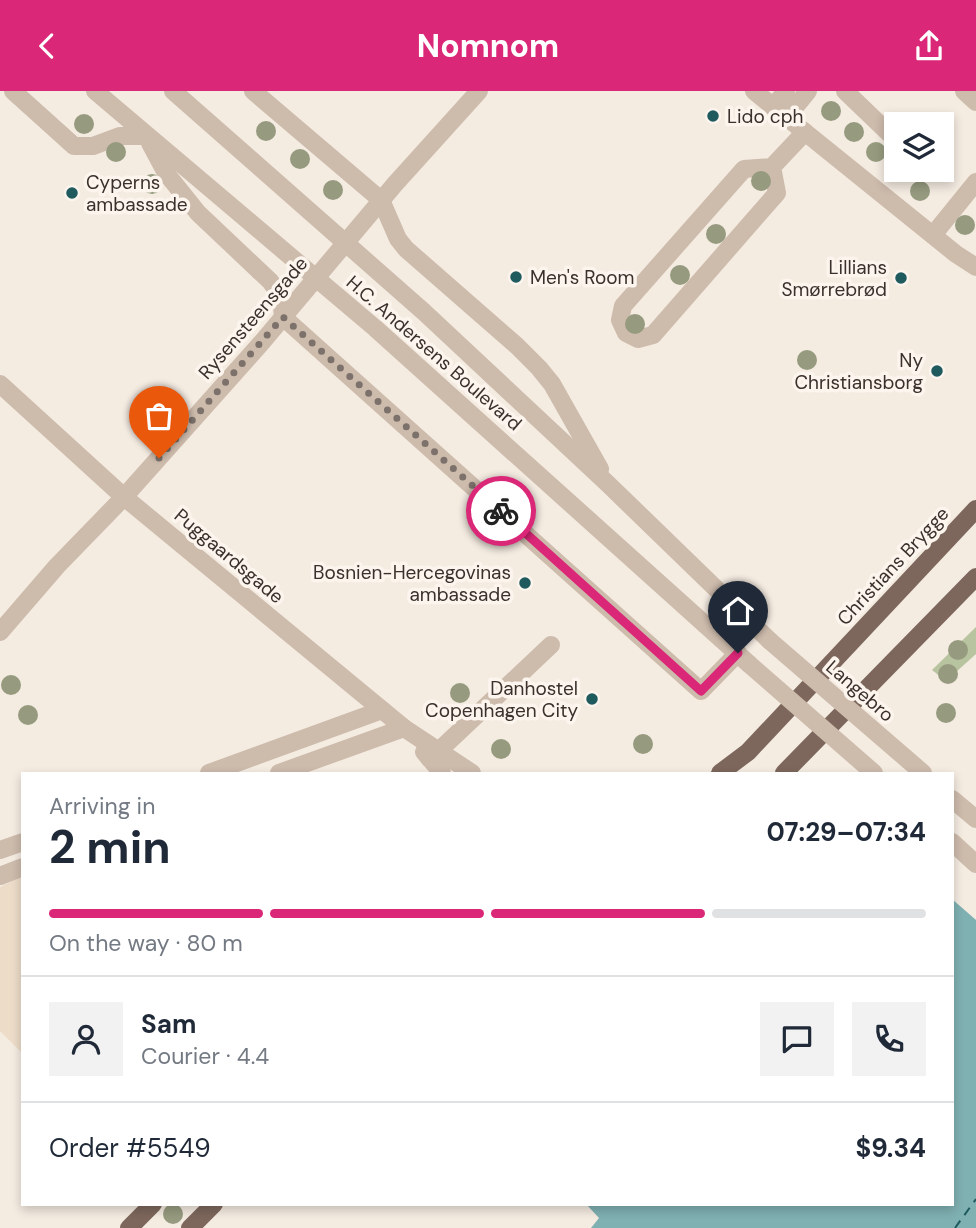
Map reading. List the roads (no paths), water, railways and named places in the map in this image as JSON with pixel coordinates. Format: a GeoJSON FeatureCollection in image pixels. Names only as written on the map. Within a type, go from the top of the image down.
{"type":"FeatureCollection","features":[{"type":"Feature","properties":{"kind":"main road","name":"Christians Brygge"},"geometry":{"type":"LineString","coordinates":[[721,772],[748,752],[976,509]]}},
{"type":"Feature","properties":{"kind":"main road"},"geometry":{"type":"LineString","coordinates":[[785,772],[976,577]]}},
{"type":"Feature","properties":{"kind":"main road"},"geometry":{"type":"LineString","coordinates":[[129,1228],[151,1206]]}},
{"type":"Feature","properties":{"kind":"main road"},"geometry":{"type":"LineString","coordinates":[[190,1228],[212,1206]]}},
{"type":"Feature","properties":{"kind":"street"},"geometry":{"type":"LineString","coordinates":[[13,91],[74,146],[93,146],[120,137],[146,136],[166,173],[198,213],[270,281],[281,296],[283,317],[701,691],[743,659],[873,772]]}},
{"type":"Feature","properties":{"kind":"street","name":"H.C. Andersens Boulevard"},"geometry":{"type":"LineString","coordinates":[[95,91],[316,277],[743,659]]}},
{"type":"Feature","properties":{"kind":"street","name":"H.C. Andersens Boulevard"},"geometry":{"type":"LineString","coordinates":[[173,91],[434,321],[770,641]]}},
{"type":"Feature","properties":{"kind":"street"},"geometry":{"type":"LineString","coordinates":[[253,91],[381,200],[398,239],[406,249],[517,346],[552,384],[608,484]]}},
{"type":"Feature","properties":{"kind":"street","name":"Rysensteensgade"},"geometry":{"type":"LineString","coordinates":[[0,632],[57,566],[124,497],[479,91]]}},
{"type":"Feature","properties":{"kind":"street"},"geometry":{"type":"LineString","coordinates":[[754,91],[956,254],[976,267]]}},
{"type":"Feature","properties":{"kind":"street"},"geometry":{"type":"LineString","coordinates":[[779,112],[786,91]]}},
{"type":"Feature","properties":{"kind":"street"},"geometry":{"type":"LineString","coordinates":[[779,112],[808,91]]}},
{"type":"Feature","properties":{"kind":"street"},"geometry":{"type":"LineString","coordinates":[[845,91],[884,128]]}},
{"type":"Feature","properties":{"kind":"street"},"geometry":{"type":"LineString","coordinates":[[863,91],[885,112]]}},
{"type":"Feature","properties":{"kind":"street"},"geometry":{"type":"LineString","coordinates":[[964,91],[976,102]]}},
{"type":"Feature","properties":{"kind":"street"},"geometry":{"type":"LineString","coordinates":[[772,167],[777,193],[653,335],[638,339],[626,333],[620,320],[623,306],[744,169],[772,167],[805,132]]}},
{"type":"Feature","properties":{"kind":"street"},"geometry":{"type":"LineString","coordinates":[[933,235],[976,182]]}},
{"type":"Feature","properties":{"kind":"street"},"geometry":{"type":"LineString","coordinates":[[956,254],[976,278]]}},
{"type":"Feature","properties":{"kind":"street","name":"Puggaardsgade"},"geometry":{"type":"LineString","coordinates":[[0,384],[124,497],[435,754],[470,772]]}},
{"type":"Feature","properties":{"kind":"street","name":"Langebro"},"geometry":{"type":"LineString","coordinates":[[770,641],[922,772]]}},
{"type":"Feature","properties":{"kind":"street"},"geometry":{"type":"LineString","coordinates":[[435,754],[551,645]]}},
{"type":"Feature","properties":{"kind":"street"},"geometry":{"type":"LineString","coordinates":[[212,772],[382,710]]}},
{"type":"Feature","properties":{"kind":"street"},"geometry":{"type":"LineString","coordinates":[[282,772],[404,728]]}},
{"type":"Feature","properties":{"kind":"street","name":"Puggaardsgade"},"geometry":{"type":"LineString","coordinates":[[435,754],[442,772]]}},
{"type":"Feature","properties":{"kind":"street"},"geometry":{"type":"LineString","coordinates":[[954,801],[976,819]]}},
{"type":"Feature","properties":{"kind":"street"},"geometry":{"type":"LineString","coordinates":[[0,850],[21,843]]}},
{"type":"Feature","properties":{"kind":"street"},"geometry":{"type":"LineString","coordinates":[[954,844],[976,863]]}},
{"type":"Feature","properties":{"kind":"street"},"geometry":{"type":"LineString","coordinates":[[0,876],[21,868]]}},
{"type":"Feature","properties":{"kind":"water"},"geometry":{"type":"Polygon","coordinates":[[[976,785],[976,1228],[591,1228],[599,1218],[588,1206],[954,1206],[954,810],[976,785]]]}},
{"type":"Feature","properties":{"kind":"place","name":"Lido cph"},"geometry":{"type":"Point","coordinates":[713,116]}},
{"type":"Feature","properties":{"kind":"place","name":"Cyperns ambassade"},"geometry":{"type":"Point","coordinates":[72,193]}},
{"type":"Feature","properties":{"kind":"place","name":"Men's Room"},"geometry":{"type":"Point","coordinates":[516,277]}},
{"type":"Feature","properties":{"kind":"place","name":"Lillians Smørrebrød"},"geometry":{"type":"Point","coordinates":[901,278]}},
{"type":"Feature","properties":{"kind":"place","name":"Ny Christiansborg"},"geometry":{"type":"Point","coordinates":[937,371]}},
{"type":"Feature","properties":{"kind":"place","name":"Bosnien-Hercegovinas ambassade"},"geometry":{"type":"Point","coordinates":[525,583]}},
{"type":"Feature","properties":{"kind":"place","name":"Danhostel Copenhagen City"},"geometry":{"type":"Point","coordinates":[592,699]}}]}
